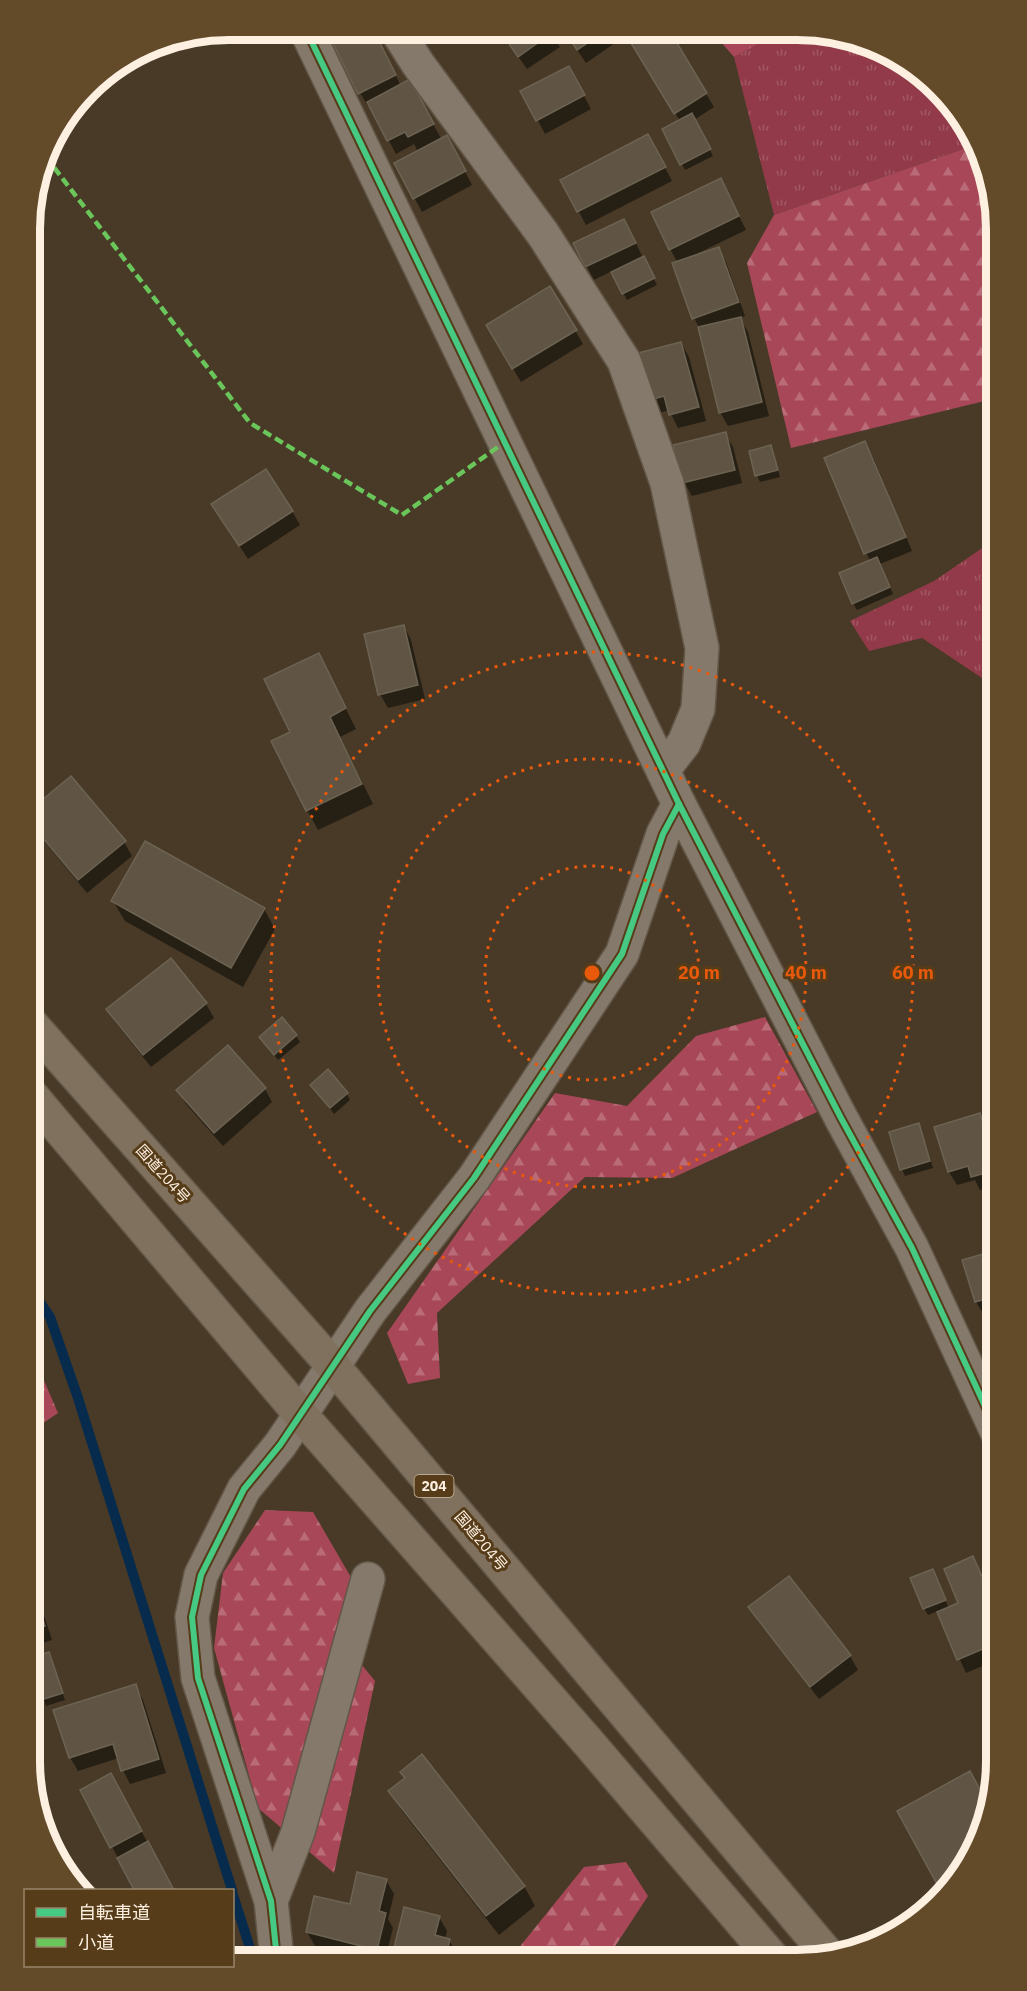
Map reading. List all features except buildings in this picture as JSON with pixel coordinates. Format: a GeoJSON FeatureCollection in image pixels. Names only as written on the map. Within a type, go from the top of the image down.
{"type":"FeatureCollection","features":[{"type":"Feature","properties":{"kind":"highway","name":"国道204号"},"geometry":{"type":"LineString","coordinates":[[40,1034],[334,1367],[823,1949]]}},
{"type":"Feature","properties":{"kind":"highway"},"geometry":{"type":"LineString","coordinates":[[40,1106],[301,1415],[587,1741],[766,1950]]}},
{"type":"Feature","properties":{"kind":"street"},"geometry":{"type":"LineString","coordinates":[[311,40],[663,770],[841,1118],[912,1248],[986,1408]]}},
{"type":"Feature","properties":{"kind":"street"},"geometry":{"type":"LineString","coordinates":[[403,40],[418,64],[543,234],[624,361],[667,483],[702,648],[698,709],[684,743],[663,770]]}},
{"type":"Feature","properties":{"kind":"street"},"geometry":{"type":"LineString","coordinates":[[276,1950],[271,1901],[198,1678],[192,1617],[201,1575],[244,1489],[301,1415],[370,1311],[474,1178],[622,954],[663,834],[680,804]]}},
{"type":"Feature","properties":{"kind":"street"},"geometry":{"type":"LineString","coordinates":[[271,1901],[298,1832],[368,1579]]}},
{"type":"Feature","properties":{"kind":"green space"},"geometry":{"type":"Polygon","coordinates":[[[719,40],[766,40],[734,57],[719,40]]]}},
{"type":"Feature","properties":{"kind":"green space"},"geometry":{"type":"Polygon","coordinates":[[[766,40],[822,42],[858,51],[881,60],[922,87],[940,105],[968,147],[774,215],[734,57],[766,40]]]}},
{"type":"Feature","properties":{"kind":"green space"},"geometry":{"type":"Polygon","coordinates":[[[968,147],[984,200],[986,217],[986,401],[791,448],[747,263],[774,215],[968,147]]]}},
{"type":"Feature","properties":{"kind":"green space"},"geometry":{"type":"Polygon","coordinates":[[[986,546],[986,681],[922,638],[869,651],[850,621],[934,581],[986,546]]]}},
{"type":"Feature","properties":{"kind":"green space"},"geometry":{"type":"Polygon","coordinates":[[[765,1017],[817,1112],[672,1178],[585,1177],[437,1313],[440,1378],[408,1384],[387,1333],[555,1093],[627,1106],[696,1036],[765,1017]]]}},
{"type":"Feature","properties":{"kind":"green space"},"geometry":{"type":"Polygon","coordinates":[[[40,1371],[58,1413],[40,1425],[40,1371]]]}},
{"type":"Feature","properties":{"kind":"green space"},"geometry":{"type":"Polygon","coordinates":[[[265,1510],[313,1512],[352,1579],[357,1659],[375,1681],[334,1873],[258,1808],[214,1648],[223,1573],[265,1510]]]}},
{"type":"Feature","properties":{"kind":"green space"},"geometry":{"type":"Polygon","coordinates":[[[626,1862],[648,1896],[613,1950],[517,1950],[584,1867],[626,1862]]]}},
{"type":"Feature","properties":{"kind":"waterway"},"geometry":{"type":"LineString","coordinates":[[40,1302],[50,1317],[78,1398],[232,1889]]}},
{"type":"Feature","properties":{"kind":"waterway"},"geometry":{"type":"LineString","coordinates":[[234,1898],[249,1950]]}},
{"type":"Feature","properties":{"kind":"railway"},"geometry":{"type":"LineString","coordinates":[[58,1839],[74,1869]]}},
{"type":"Feature","properties":{"kind":"marked path"},"geometry":{"type":"LineString","coordinates":[[52,165],[250,423],[402,515],[505,442]]}},
{"type":"Feature","properties":{"kind":"cycle path"},"geometry":{"type":"LineString","coordinates":[[311,40],[679,804],[841,1118],[912,1248],[986,1408]]}},
{"type":"Feature","properties":{"kind":"cycle path"},"geometry":{"type":"LineString","coordinates":[[276,1950],[271,1901],[198,1678],[192,1617],[201,1575],[244,1489],[280,1445],[370,1311],[474,1178],[622,954],[663,834],[679,804]]}}]}
